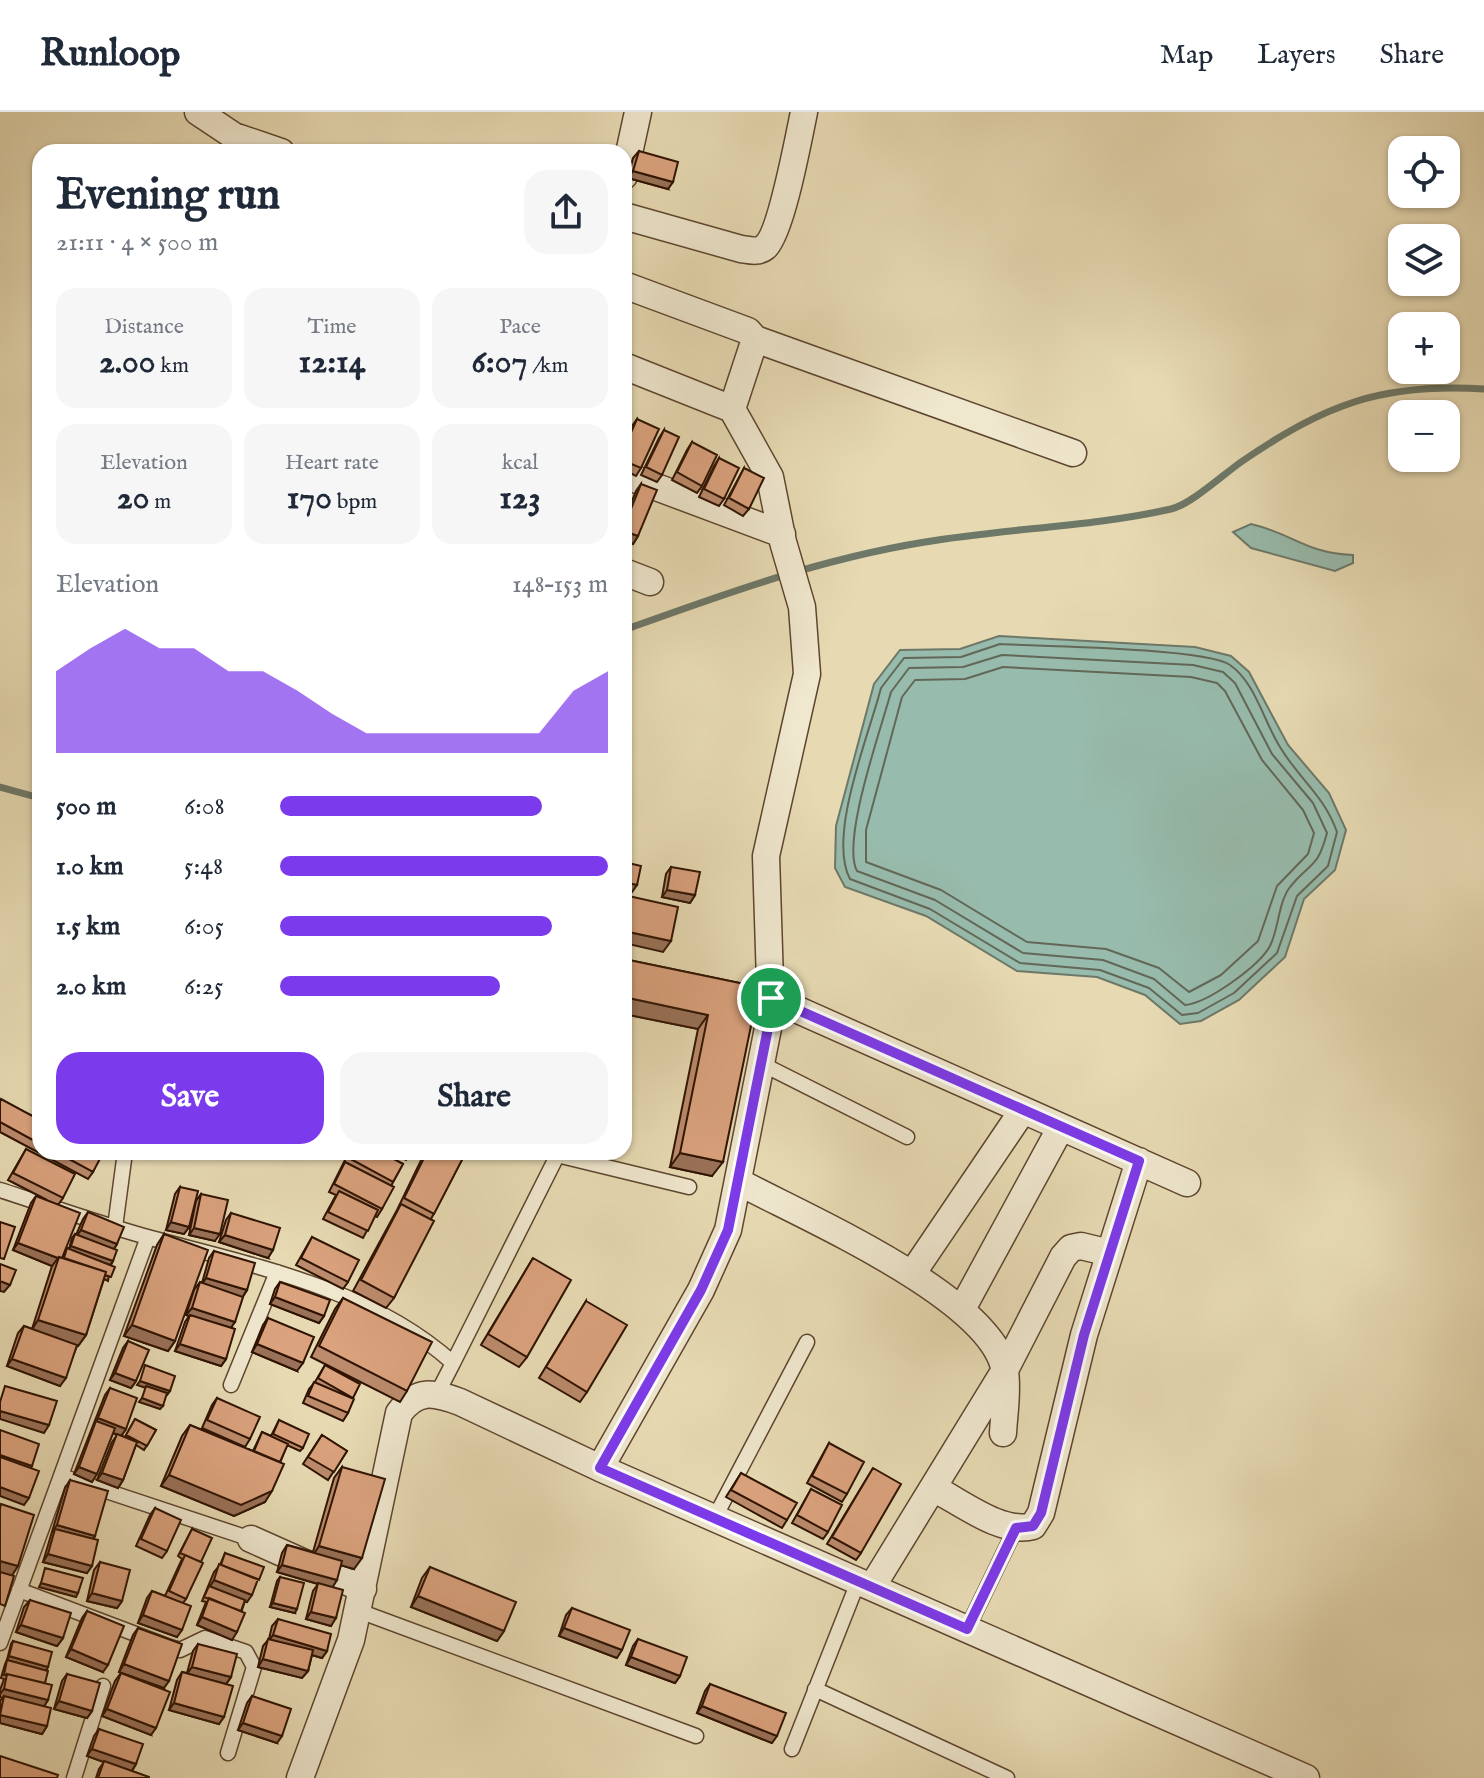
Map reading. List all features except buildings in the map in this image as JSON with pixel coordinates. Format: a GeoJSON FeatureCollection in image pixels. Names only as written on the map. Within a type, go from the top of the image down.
{"type":"FeatureCollection","features":[{"type":"Feature","properties":{"kind":"street"},"geometry":{"type":"LineString","coordinates":[[631,144],[638,112]]}},
{"type":"Feature","properties":{"kind":"street"},"geometry":{"type":"LineString","coordinates":[[204,114],[234,136],[258,144]]}},
{"type":"Feature","properties":{"kind":"street"},"geometry":{"type":"LineString","coordinates":[[632,218],[759,251],[773,237],[797,114]]}},
{"type":"Feature","properties":{"kind":"street"},"geometry":{"type":"LineString","coordinates":[[632,288],[748,331],[755,339],[1073,453]]}},
{"type":"Feature","properties":{"kind":"street"},"geometry":{"type":"LineString","coordinates":[[732,409],[755,339]]}},
{"type":"Feature","properties":{"kind":"street"},"geometry":{"type":"LineString","coordinates":[[600,1468],[701,1290],[728,1230],[762,1064],[766,856],[807,674],[802,607],[782,538],[770,477],[732,409],[632,369]]}},
{"type":"Feature","properties":{"kind":"street"},"geometry":{"type":"LineString","coordinates":[[632,478],[782,538]]}},
{"type":"Feature","properties":{"kind":"street"},"geometry":{"type":"LineString","coordinates":[[632,575],[650,582]]}},
{"type":"Feature","properties":{"kind":"street"},"geometry":{"type":"LineString","coordinates":[[763,996],[1187,1183]]}},
{"type":"Feature","properties":{"kind":"street"},"geometry":{"type":"LineString","coordinates":[[912,1274],[1023,1110]]}},
{"type":"Feature","properties":{"kind":"street"},"geometry":{"type":"LineString","coordinates":[[962,1309],[1061,1127]]}},
{"type":"Feature","properties":{"kind":"street"},"geometry":{"type":"LineString","coordinates":[[933,1488],[1016,1528],[1033,1526],[1041,1513],[1077,1363],[1139,1161]]}},
{"type":"Feature","properties":{"kind":"street"},"geometry":{"type":"LineString","coordinates":[[739,1182],[912,1274],[962,1309],[994,1345],[1005,1370],[1003,1433]]}},
{"type":"Feature","properties":{"kind":"street"},"geometry":{"type":"LineString","coordinates":[[865,1584],[933,1488],[1005,1370],[1071,1248],[1081,1246],[1110,1253]]}},
{"type":"Feature","properties":{"kind":"street"},"geometry":{"type":"LineString","coordinates":[[300,1778],[361,1600],[399,1413],[409,1399],[422,1393],[437,1394],[1306,1778]]}},
{"type":"Feature","properties":{"kind":"street"},"geometry":{"type":"LineString","coordinates":[[251,1539],[361,1600]]}},
{"type":"Feature","properties":{"kind":"lane"},"geometry":{"type":"LineString","coordinates":[[762,1064],[907,1137]]}},
{"type":"Feature","properties":{"kind":"lane"},"geometry":{"type":"LineString","coordinates":[[115,1227],[124,1160]]}},
{"type":"Feature","properties":{"kind":"lane"},"geometry":{"type":"LineString","coordinates":[[437,1394],[555,1160]]}},
{"type":"Feature","properties":{"kind":"lane"},"geometry":{"type":"LineString","coordinates":[[582,1160],[689,1187]]}},
{"type":"Feature","properties":{"kind":"lane"},"geometry":{"type":"LineString","coordinates":[[0,1190],[148,1237],[277,1272],[351,1300],[392,1322],[453,1363]]}},
{"type":"Feature","properties":{"kind":"lane"},"geometry":{"type":"LineString","coordinates":[[0,1643],[19,1590],[35,1524],[61,1476],[148,1237]]}},
{"type":"Feature","properties":{"kind":"lane"},"geometry":{"type":"LineString","coordinates":[[231,1385],[277,1272]]}},
{"type":"Feature","properties":{"kind":"lane"},"geometry":{"type":"LineString","coordinates":[[714,1519],[807,1342]]}},
{"type":"Feature","properties":{"kind":"lane"},"geometry":{"type":"LineString","coordinates":[[61,1476],[251,1539]]}},
{"type":"Feature","properties":{"kind":"lane"},"geometry":{"type":"LineString","coordinates":[[967,1629],[1016,1528]]}},
{"type":"Feature","properties":{"kind":"lane"},"geometry":{"type":"LineString","coordinates":[[792,1749],[815,1689],[865,1584]]}},
{"type":"Feature","properties":{"kind":"lane"},"geometry":{"type":"LineString","coordinates":[[19,1590],[180,1650],[205,1638],[246,1652],[254,1667],[228,1753]]}},
{"type":"Feature","properties":{"kind":"lane"},"geometry":{"type":"LineString","coordinates":[[361,1600],[696,1736]]}},
{"type":"Feature","properties":{"kind":"lane"},"geometry":{"type":"LineString","coordinates":[[74,1778],[103,1686]]}},
{"type":"Feature","properties":{"kind":"lane"},"geometry":{"type":"LineString","coordinates":[[815,1689],[1007,1778]]}},
{"type":"Feature","properties":{"kind":"water"},"geometry":{"type":"Polygon","coordinates":[[[1251,524],[1323,551],[1353,555],[1353,563],[1335,571],[1251,548],[1233,532],[1251,524]]]}},
{"type":"Feature","properties":{"kind":"water"},"geometry":{"type":"Polygon","coordinates":[[[999,636],[1195,647],[1231,656],[1249,672],[1288,745],[1329,793],[1346,830],[1335,870],[1304,899],[1285,957],[1239,1000],[1201,1021],[1180,1024],[1145,995],[1097,977],[1017,971],[926,916],[845,887],[835,868],[836,826],[874,684],[900,650],[960,649],[999,636]]]}},
{"type":"Feature","properties":{"kind":"waterway"},"geometry":{"type":"LineString","coordinates":[[632,627],[773,579],[886,549],[956,537],[1110,520],[1171,509],[1197,496],[1272,442],[1328,412],[1384,394],[1447,388],[1484,389]]}},
{"type":"Feature","properties":{"kind":"waterway"},"geometry":{"type":"LineString","coordinates":[[0,787],[32,796]]}},
{"type":"Feature","properties":{"kind":"route"},"geometry":{"type":"LineString","coordinates":[[771,998],[1139,1161],[1084,1335],[1041,1513],[1033,1526],[1016,1528],[967,1629],[600,1468],[701,1290],[728,1230],[771,1013],[771,998]]}}]}
